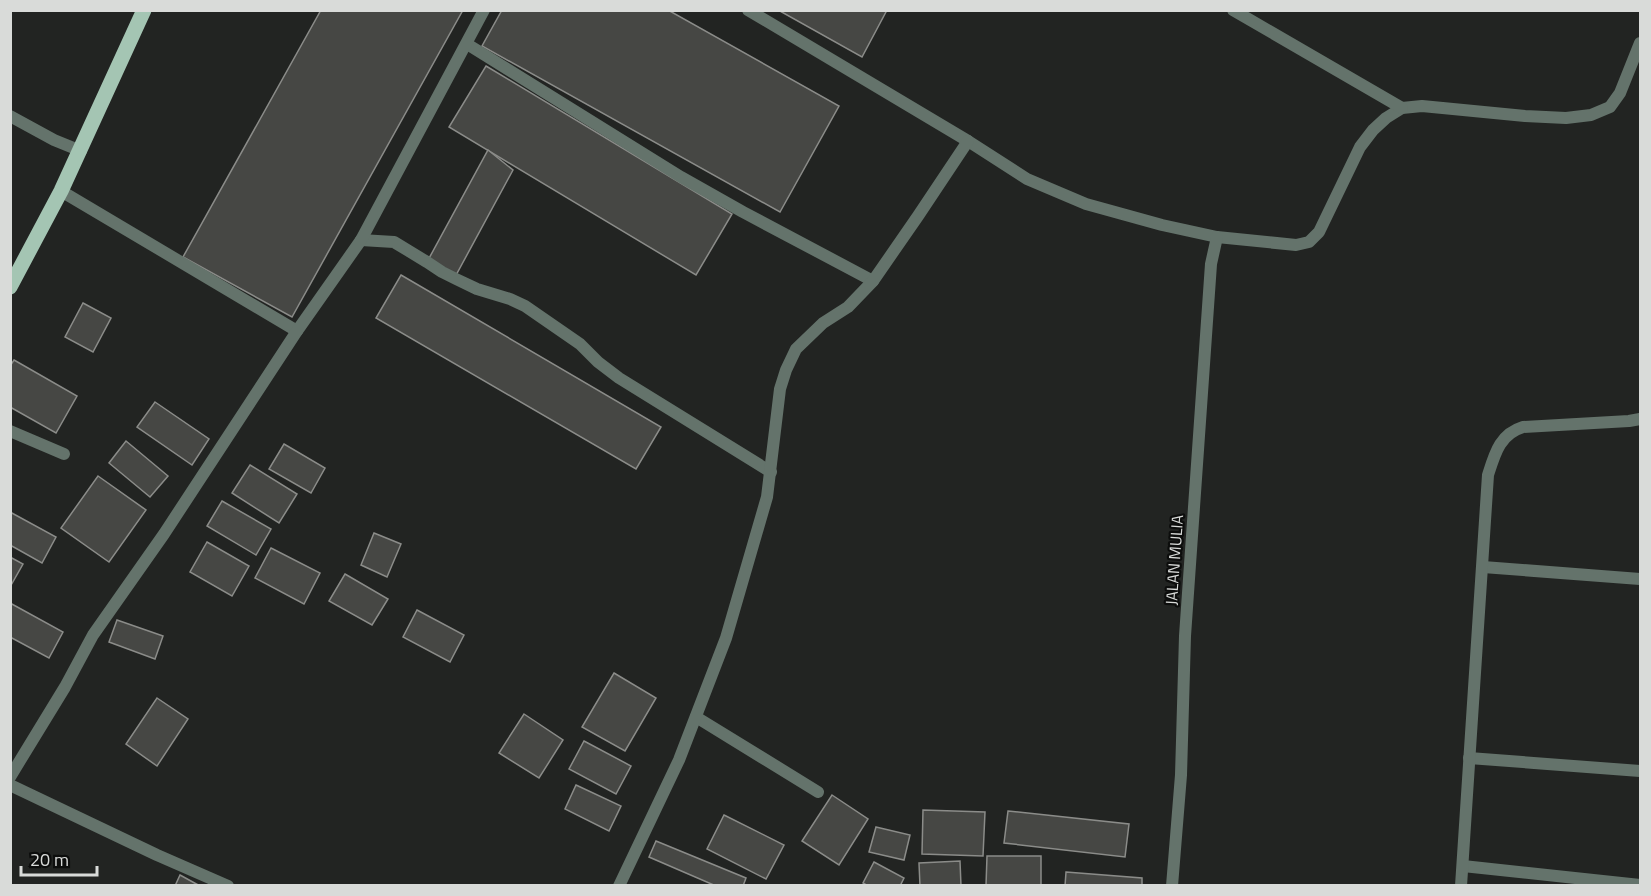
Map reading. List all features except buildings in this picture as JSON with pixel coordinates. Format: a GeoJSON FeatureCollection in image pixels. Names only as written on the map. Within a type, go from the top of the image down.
{"type":"FeatureCollection","features":[{"type":"Feature","properties":{"kind":"main road"},"geometry":{"type":"LineString","coordinates":[[10,287],[81,151],[144,10]]}},
{"type":"Feature","properties":{"kind":"street"},"geometry":{"type":"LineString","coordinates":[[10,777],[65,687],[93,635],[170,525],[297,331],[361,240],[484,10]]}},
{"type":"Feature","properties":{"kind":"street"},"geometry":{"type":"LineString","coordinates":[[748,10],[968,141],[1027,179],[1086,204],[1152,222],[1217,237],[1296,245],[1309,242],[1319,232],[1360,147],[1373,130],[1402,108],[1422,106],[1566,118],[1591,115],[1610,107],[1620,93],[1641,43]]}},
{"type":"Feature","properties":{"kind":"street"},"geometry":{"type":"LineString","coordinates":[[1233,10],[1402,108]]}},
{"type":"Feature","properties":{"kind":"street"},"geometry":{"type":"LineString","coordinates":[[466,44],[681,177],[873,281]]}},
{"type":"Feature","properties":{"kind":"street"},"geometry":{"type":"LineString","coordinates":[[10,116],[54,140],[81,151]]}},
{"type":"Feature","properties":{"kind":"street"},"geometry":{"type":"LineString","coordinates":[[619,885],[679,760],[726,638],[767,497],[780,389],[786,370],[796,349],[823,324],[848,307],[873,281],[968,141]]}},
{"type":"Feature","properties":{"kind":"street"},"geometry":{"type":"LineString","coordinates":[[61,192],[297,331]]}},
{"type":"Feature","properties":{"kind":"street","name":"JALAN MULIA"},"geometry":{"type":"LineString","coordinates":[[1172,885],[1181,775],[1185,636],[1211,264],[1217,237]]}},
{"type":"Feature","properties":{"kind":"street"},"geometry":{"type":"LineString","coordinates":[[361,240],[394,242],[449,276],[477,289],[525,306],[580,344],[619,378],[771,472]]}},
{"type":"Feature","properties":{"kind":"street"},"geometry":{"type":"LineString","coordinates":[[1461,885],[1488,475],[1495,453],[1512,430],[1523,427],[1629,422],[1641,419]]}},
{"type":"Feature","properties":{"kind":"street"},"geometry":{"type":"LineString","coordinates":[[10,431],[64,453]]}},
{"type":"Feature","properties":{"kind":"street"},"geometry":{"type":"LineString","coordinates":[[1483,567],[1641,579]]}},
{"type":"Feature","properties":{"kind":"street"},"geometry":{"type":"LineString","coordinates":[[696,717],[818,792]]}},
{"type":"Feature","properties":{"kind":"street"},"geometry":{"type":"LineString","coordinates":[[1469,758],[1641,771]]}},
{"type":"Feature","properties":{"kind":"street"},"geometry":{"type":"LineString","coordinates":[[10,785],[157,855],[228,885]]}},
{"type":"Feature","properties":{"kind":"street"},"geometry":{"type":"LineString","coordinates":[[1463,866],[1641,885]]}}]}
